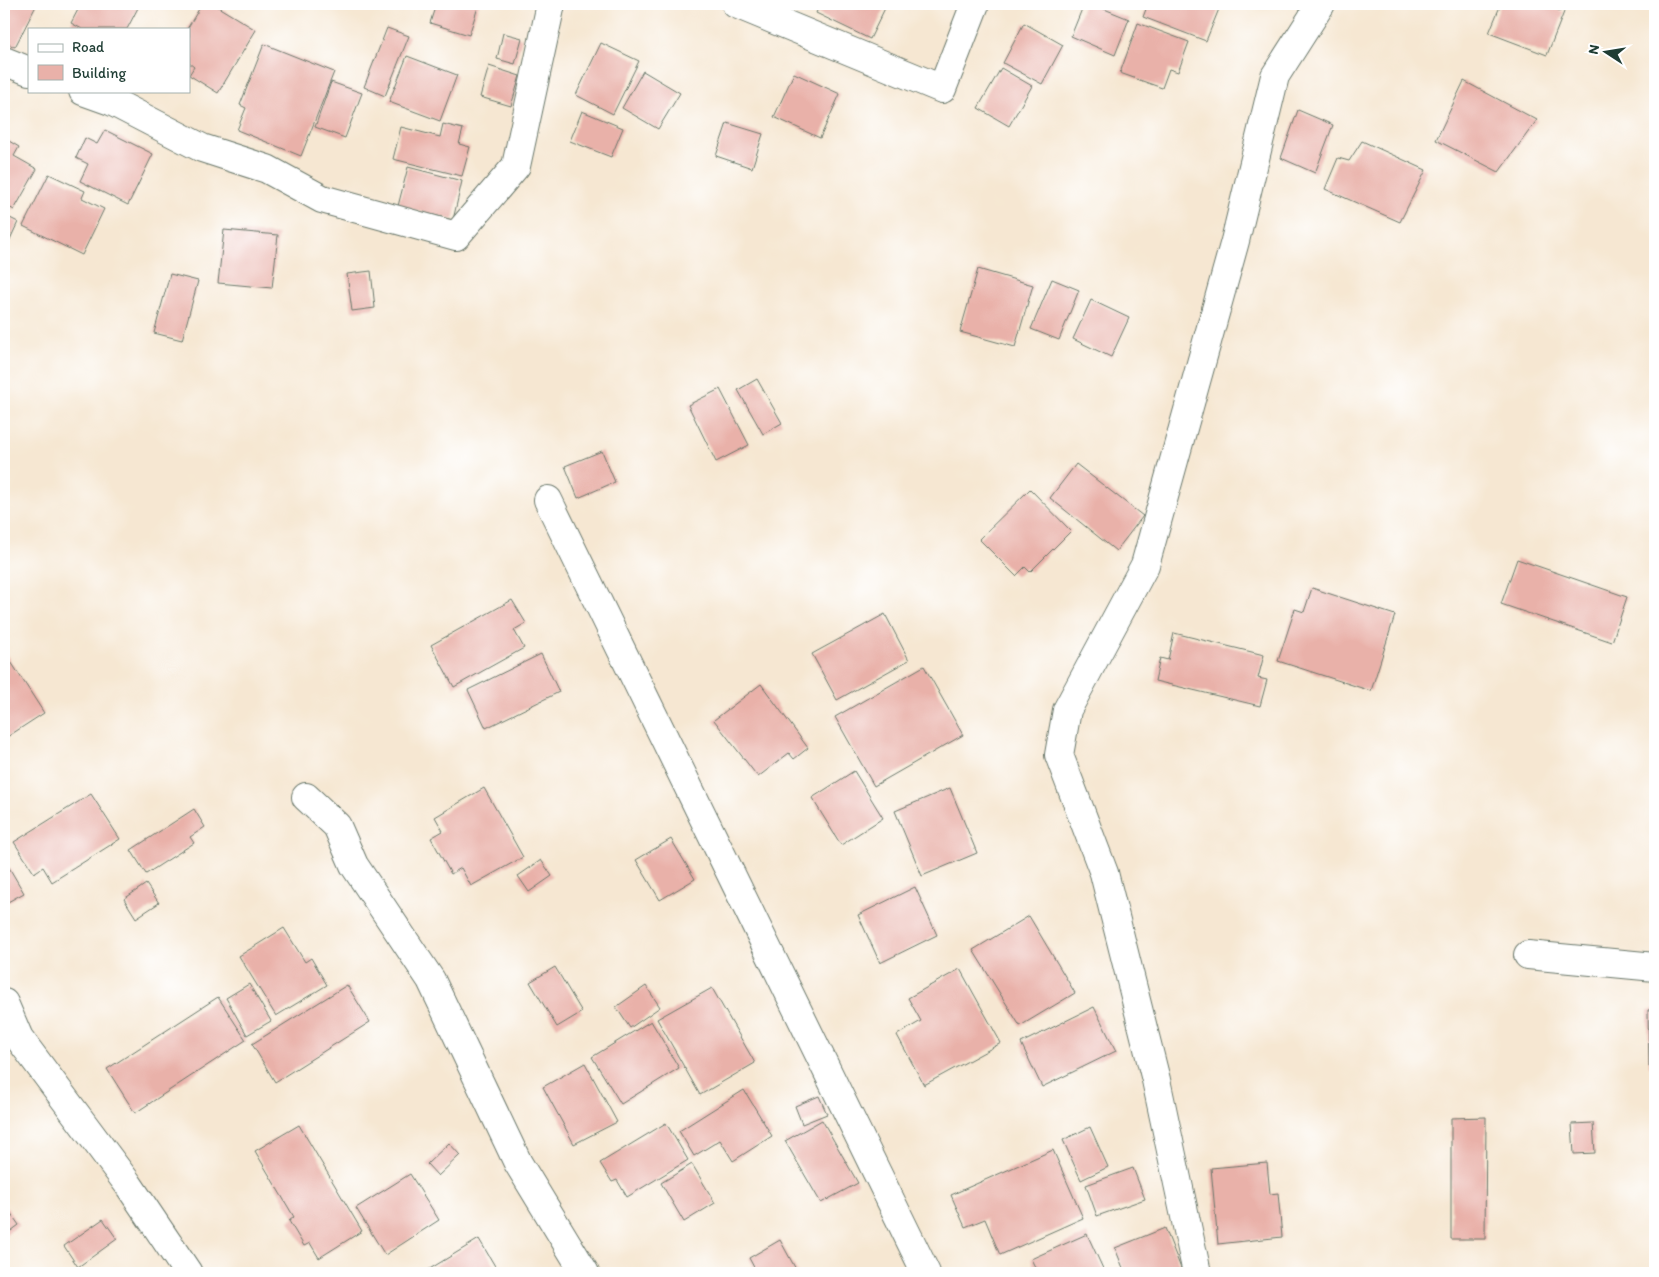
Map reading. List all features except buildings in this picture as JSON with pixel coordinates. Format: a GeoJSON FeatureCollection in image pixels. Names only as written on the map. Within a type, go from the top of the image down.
{"type":"FeatureCollection","features":[{"type":"Feature","properties":{"kind":"street"},"geometry":{"type":"LineString","coordinates":[[86,92],[111,102],[202,148],[267,169],[322,199],[456,236],[516,166],[551,4]]}},
{"type":"Feature","properties":{"kind":"street"},"geometry":{"type":"LineString","coordinates":[[736,4],[942,89],[975,4]]}},
{"type":"Feature","properties":{"kind":"street"},"geometry":{"type":"LineString","coordinates":[[1197,1273],[1156,1080],[1104,873],[1059,755],[1067,710],[1144,565],[1235,241],[1275,76],[1321,4]]}},
{"type":"Feature","properties":{"kind":"street"},"geometry":{"type":"LineString","coordinates":[[4,61],[28,72]]}},
{"type":"Feature","properties":{"kind":"street"},"geometry":{"type":"LineString","coordinates":[[548,500],[926,1273]]}},
{"type":"Feature","properties":{"kind":"street"},"geometry":{"type":"LineString","coordinates":[[306,797],[337,826],[354,866],[431,980],[518,1164],[584,1273]]}},
{"type":"Feature","properties":{"kind":"street"},"geometry":{"type":"LineString","coordinates":[[1528,956],[1655,967]]}},
{"type":"Feature","properties":{"kind":"street"},"geometry":{"type":"LineString","coordinates":[[4,1003],[19,1038],[128,1184],[188,1273]]}}]}
